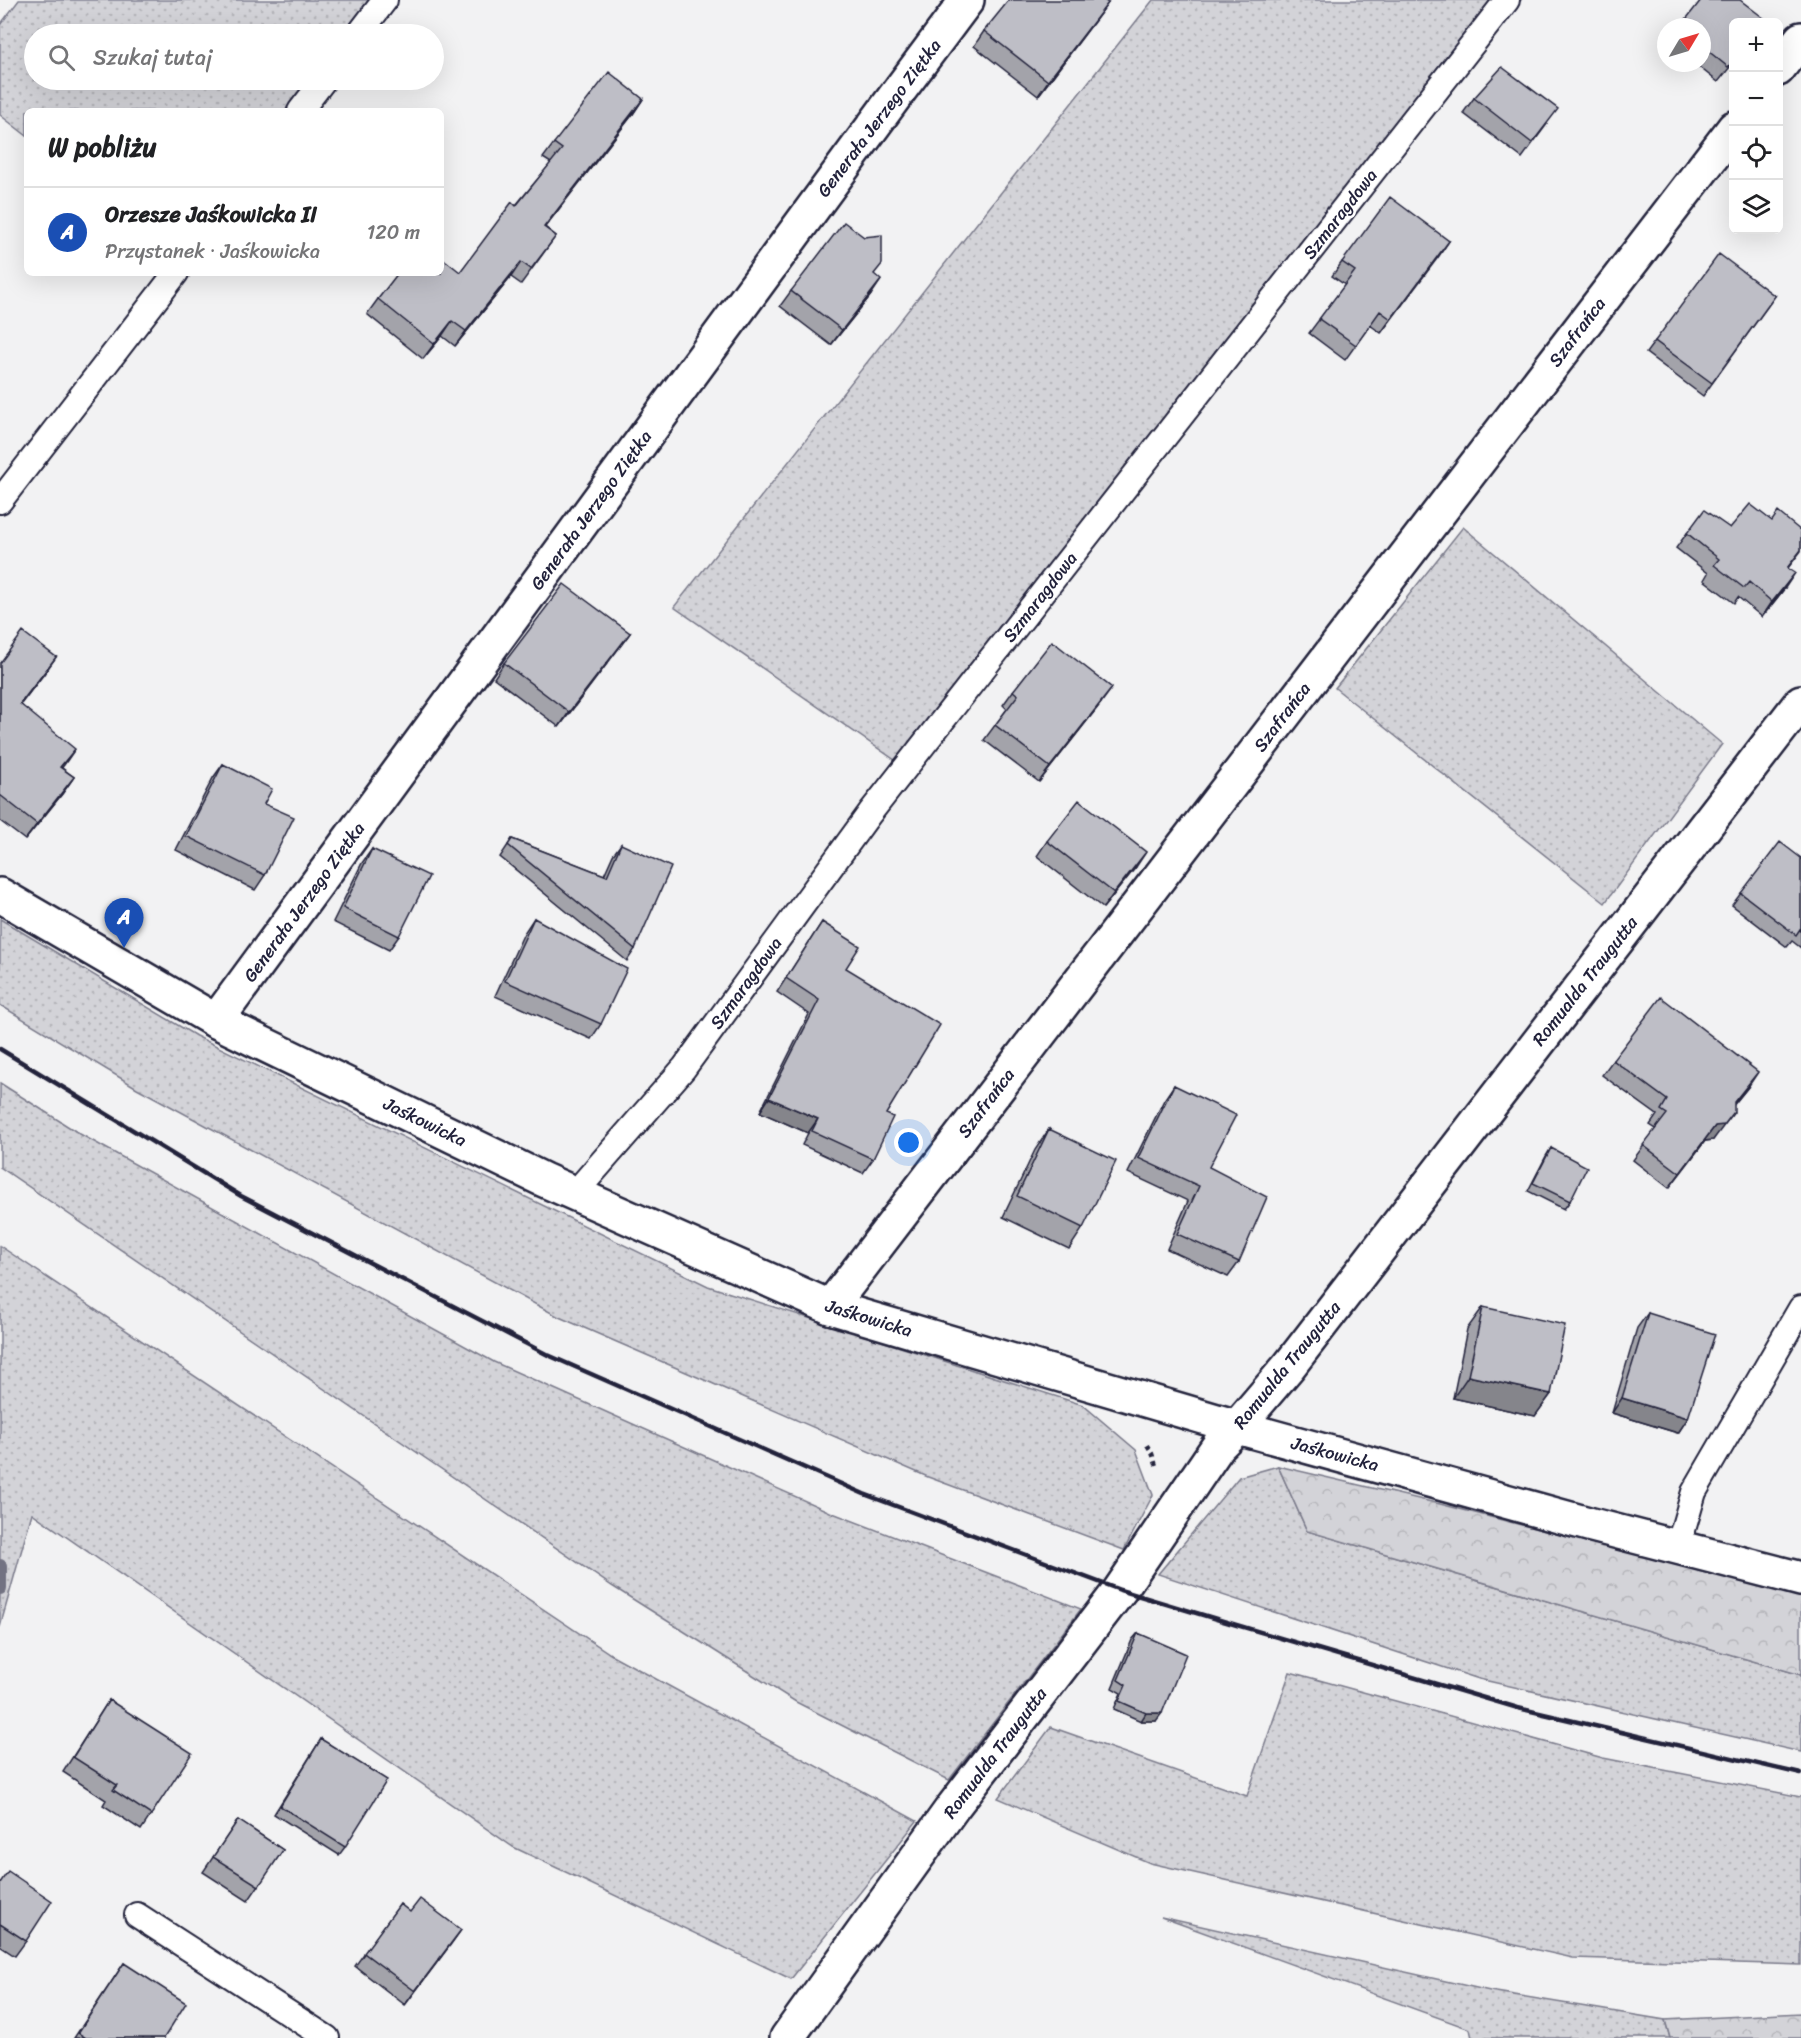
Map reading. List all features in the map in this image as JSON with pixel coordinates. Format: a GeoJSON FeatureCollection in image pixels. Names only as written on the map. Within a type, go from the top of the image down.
{"type":"FeatureCollection","features":[{"type":"Feature","properties":{"kind":"street","name":"Generała Jerzego Ziętka"},"geometry":{"type":"LineString","coordinates":[[216,1021],[967,0]]}},
{"type":"Feature","properties":{"kind":"street"},"geometry":{"type":"LineString","coordinates":[[1783,64],[1801,39]]}},
{"type":"Feature","properties":{"kind":"street","name":"Szafrańca"},"geometry":{"type":"LineString","coordinates":[[830,1307],[1729,135]]}},
{"type":"Feature","properties":{"kind":"street","name":"Romualda Traugutta"},"geometry":{"type":"LineString","coordinates":[[787,2038],[952,1807],[1120,1590],[1219,1445],[1289,1366],[1801,702]]}},
{"type":"Feature","properties":{"kind":"street","name":"Jaśkowicka"},"geometry":{"type":"LineString","coordinates":[[0,895],[216,1021],[574,1194],[830,1307],[1237,1427],[1801,1579]]}},
{"type":"Feature","properties":{"kind":"lane"},"geometry":{"type":"LineString","coordinates":[[367,24],[386,0]]}},
{"type":"Feature","properties":{"kind":"lane","name":"Szmaragdowa"},"geometry":{"type":"LineString","coordinates":[[574,1194],[684,1068],[870,813],[1507,0]]}},
{"type":"Feature","properties":{"kind":"lane"},"geometry":{"type":"LineString","coordinates":[[302,108],[316,90]]}},
{"type":"Feature","properties":{"kind":"lane"},"geometry":{"type":"LineString","coordinates":[[0,501],[174,276]]}},
{"type":"Feature","properties":{"kind":"lane"},"geometry":{"type":"LineString","coordinates":[[1678,1547],[1694,1492],[1801,1308]]}},
{"type":"Feature","properties":{"kind":"lane"},"geometry":{"type":"LineString","coordinates":[[137,1915],[327,2038]]}},
{"type":"Feature","properties":{"kind":"green space"},"geometry":{"type":"Polygon","coordinates":[[[19,0],[373,0],[354,24],[24,24],[24,90],[302,90],[287,108],[24,108],[24,134],[0,115],[0,25],[19,0]]]}},
{"type":"Feature","properties":{"kind":"green space"},"geometry":{"type":"Polygon","coordinates":[[[1153,0],[1521,0],[915,774],[674,607],[1153,0]]]}},
{"type":"Feature","properties":{"kind":"green space"},"geometry":{"type":"Polygon","coordinates":[[[1463,527],[1722,744],[1605,903],[1335,688],[1463,527]]]}},
{"type":"Feature","properties":{"kind":"green space"},"geometry":{"type":"Polygon","coordinates":[[[0,919],[196,1036],[708,1286],[1083,1405],[1136,1450],[1153,1495],[1124,1550],[928,1477],[559,1317],[137,1088],[0,1005],[0,919]]]}},
{"type":"Feature","properties":{"kind":"green space"},"geometry":{"type":"Polygon","coordinates":[[[0,1083],[80,1134],[494,1362],[830,1512],[1081,1609],[949,1780],[796,1702],[612,1586],[0,1167],[0,1083]]]}},
{"type":"Feature","properties":{"kind":"green space"},"geometry":{"type":"Polygon","coordinates":[[[0,1246],[612,1655],[917,1821],[791,1979],[513,1847],[32,1513],[0,1627],[0,1246]]]}},
{"type":"Feature","properties":{"kind":"green space"},"geometry":{"type":"Polygon","coordinates":[[[1278,1466],[1307,1531],[1801,1675],[1801,1752],[1479,1679],[1158,1574],[1239,1477],[1278,1466]]]}},
{"type":"Feature","properties":{"kind":"green space"},"geometry":{"type":"Polygon","coordinates":[[[1278,1466],[1440,1504],[1801,1597],[1801,1675],[1307,1531],[1278,1466]]]}},
{"type":"Feature","properties":{"kind":"green space"},"geometry":{"type":"Polygon","coordinates":[[[1290,1672],[1603,1758],[1801,1797],[1801,1965],[1573,1958],[1150,1863],[998,1798],[1051,1727],[1247,1796],[1290,1672]]]}},
{"type":"Feature","properties":{"kind":"green space"},"geometry":{"type":"Polygon","coordinates":[[[1161,1917],[1490,1991],[1665,2020],[1670,2038],[1472,2038],[1470,2029],[1161,1917]]]}},
{"type":"Feature","properties":{"kind":"green space"},"geometry":{"type":"Polygon","coordinates":[[[1801,2013],[1801,2038],[1670,2038],[1665,2020],[1801,2013]]]}},
{"type":"Feature","properties":{"kind":"building"},"geometry":{"type":"Polygon","coordinates":[[[1009,0],[1104,0],[1108,3],[1048,81],[984,31],[1009,0]]]}},
{"type":"Feature","properties":{"kind":"building"},"geometry":{"type":"Polygon","coordinates":[[[1701,0],[1740,0],[1764,18],[1729,18],[1728,67],[1711,53],[1711,18],[1687,18],[1701,0]]]}},
{"type":"Feature","properties":{"kind":"building"},"geometry":{"type":"Polygon","coordinates":[[[1502,67],[1558,109],[1532,143],[1474,98],[1502,67]]]}},
{"type":"Feature","properties":{"kind":"building"},"geometry":{"type":"Polygon","coordinates":[[[609,72],[643,99],[544,227],[556,236],[531,269],[521,262],[466,331],[452,321],[434,344],[378,299],[396,276],[444,276],[444,259],[460,272],[512,202],[516,206],[562,149],[554,143],[609,72]]]}},
{"type":"Feature","properties":{"kind":"building"},"geometry":{"type":"Polygon","coordinates":[[[1390,197],[1449,241],[1391,319],[1380,311],[1356,345],[1319,319],[1355,271],[1342,262],[1390,197]]]}},
{"type":"Feature","properties":{"kind":"building"},"geometry":{"type":"Polygon","coordinates":[[[844,222],[864,237],[882,235],[882,264],[874,274],[881,280],[842,330],[791,291],[844,222]]]}},
{"type":"Feature","properties":{"kind":"building"},"geometry":{"type":"Polygon","coordinates":[[[1719,254],[1775,296],[1712,383],[1655,341],[1719,254]]]}},
{"type":"Feature","properties":{"kind":"building"},"geometry":{"type":"Polygon","coordinates":[[[1750,504],[1772,521],[1778,512],[1801,531],[1801,550],[1787,568],[1795,573],[1772,602],[1749,582],[1744,588],[1714,565],[1719,559],[1687,533],[1704,510],[1730,528],[1750,504]]]}},
{"type":"Feature","properties":{"kind":"building"},"geometry":{"type":"Polygon","coordinates":[[[564,584],[630,633],[569,712],[504,663],[564,584]]]}},
{"type":"Feature","properties":{"kind":"building"},"geometry":{"type":"Polygon","coordinates":[[[23,632],[56,657],[20,704],[75,749],[60,767],[74,777],[37,824],[0,795],[0,663],[23,632]]]}},
{"type":"Feature","properties":{"kind":"building"},"geometry":{"type":"Polygon","coordinates":[[[1052,641],[1112,688],[1050,767],[995,725],[1018,695],[1013,691],[1052,641]]]}},
{"type":"Feature","properties":{"kind":"building"},"geometry":{"type":"Polygon","coordinates":[[[223,764],[272,789],[264,804],[294,817],[265,875],[186,836],[223,764]]]}},
{"type":"Feature","properties":{"kind":"building"},"geometry":{"type":"Polygon","coordinates":[[[1079,800],[1146,852],[1114,893],[1047,841],[1079,800]]]}},
{"type":"Feature","properties":{"kind":"building"},"geometry":{"type":"Polygon","coordinates":[[[512,839],[607,876],[621,844],[671,867],[635,949],[508,845],[512,839]]]}},
{"type":"Feature","properties":{"kind":"building"},"geometry":{"type":"Polygon","coordinates":[[[1780,842],[1801,858],[1801,930],[1796,935],[1741,893],[1780,842]]]}},
{"type":"Feature","properties":{"kind":"building"},"geometry":{"type":"Polygon","coordinates":[[[372,849],[429,876],[399,936],[343,908],[372,849]]]}},
{"type":"Feature","properties":{"kind":"building"},"geometry":{"type":"Polygon","coordinates":[[[534,918],[627,969],[601,1024],[505,981],[534,918]]]}},
{"type":"Feature","properties":{"kind":"building"},"geometry":{"type":"Polygon","coordinates":[[[822,922],[860,946],[846,968],[940,1025],[886,1114],[893,1117],[873,1159],[812,1131],[818,1119],[769,1098],[819,1000],[786,978],[822,922]]]}},
{"type":"Feature","properties":{"kind":"building"},"geometry":{"type":"Polygon","coordinates":[[[1661,997],[1758,1072],[1734,1102],[1734,1112],[1724,1125],[1715,1126],[1680,1173],[1643,1145],[1667,1114],[1661,1110],[1667,1100],[1613,1060],[1661,997]]]}},
{"type":"Feature","properties":{"kind":"building"},"geometry":{"type":"Polygon","coordinates":[[[1174,1085],[1236,1115],[1209,1167],[1267,1197],[1239,1262],[1177,1234],[1199,1186],[1138,1158],[1174,1085]]]}},
{"type":"Feature","properties":{"kind":"building"},"geometry":{"type":"Polygon","coordinates":[[[1049,1129],[1116,1161],[1083,1228],[1017,1196],[1049,1129]]]}},
{"type":"Feature","properties":{"kind":"building"},"geometry":{"type":"Polygon","coordinates":[[[1551,1148],[1587,1167],[1570,1201],[1533,1183],[1551,1148]]]}},
{"type":"Feature","properties":{"kind":"building"},"geometry":{"type":"Polygon","coordinates":[[[1483,1307],[1565,1325],[1551,1394],[1468,1376],[1483,1307]]]}},
{"type":"Feature","properties":{"kind":"building"},"geometry":{"type":"Polygon","coordinates":[[[1648,1313],[1715,1334],[1688,1418],[1622,1398],[1648,1313]]]}},
{"type":"Feature","properties":{"kind":"building"},"geometry":{"type":"Polygon","coordinates":[[[1138,1633],[1186,1654],[1162,1713],[1146,1713],[1119,1701],[1126,1685],[1118,1680],[1138,1633]]]}},
{"type":"Feature","properties":{"kind":"building"},"geometry":{"type":"Polygon","coordinates":[[[109,1700],[192,1753],[151,1815],[113,1790],[117,1785],[73,1757],[109,1700]]]}},
{"type":"Feature","properties":{"kind":"building"},"geometry":{"type":"Polygon","coordinates":[[[321,1739],[387,1780],[345,1847],[280,1806],[321,1739]]]}},
{"type":"Feature","properties":{"kind":"building"},"geometry":{"type":"Polygon","coordinates":[[[238,1820],[283,1850],[259,1886],[213,1857],[238,1820]]]}},
{"type":"Feature","properties":{"kind":"building"},"geometry":{"type":"Polygon","coordinates":[[[8,1871],[52,1901],[26,1941],[0,1924],[0,1883],[8,1871]]]}},
{"type":"Feature","properties":{"kind":"building"},"geometry":{"type":"Polygon","coordinates":[[[420,1899],[461,1930],[415,1991],[364,1953],[400,1904],[410,1912],[420,1899]]]}},
{"type":"Feature","properties":{"kind":"building"},"geometry":{"type":"Polygon","coordinates":[[[124,1963],[186,2003],[164,2038],[86,2038],[78,2033],[124,1963]]]}},
{"type":"Feature","properties":{"kind":"waterway"},"geometry":{"type":"LineString","coordinates":[[0,1566],[0,1588]]}},
{"type":"Feature","properties":{"kind":"railway"},"geometry":{"type":"LineString","coordinates":[[0,1049],[241,1196],[548,1355],[864,1494],[1120,1590],[1223,1621],[1518,1708],[1801,1774]]}},
{"type":"Feature","properties":{"kind":"place","name":"Orzesze Jaśkowicka II"},"geometry":{"type":"Point","coordinates":[124,948]}}]}
